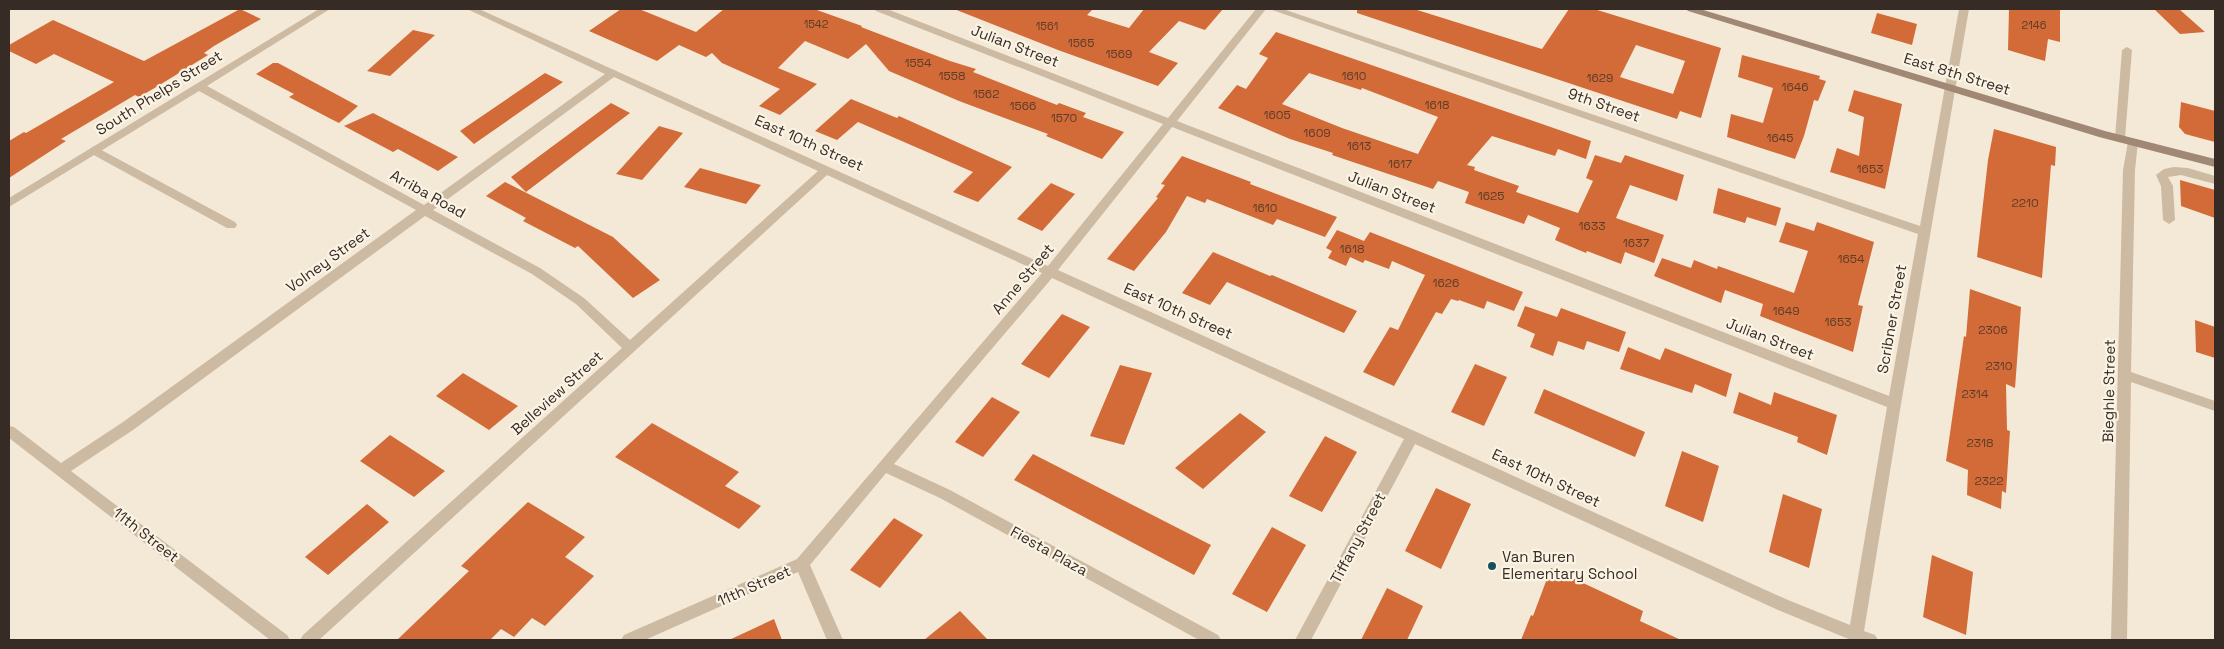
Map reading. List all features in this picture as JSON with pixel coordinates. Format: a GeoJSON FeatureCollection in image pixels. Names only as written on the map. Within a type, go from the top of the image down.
{"type":"FeatureCollection","features":[{"type":"Feature","properties":{"kind":"street","name":"South Phelps Street"},"geometry":{"type":"LineString","coordinates":[[9,203],[325,9]]}},
{"type":"Feature","properties":{"kind":"street","name":"East 10th Street"},"geometry":{"type":"LineString","coordinates":[[472,9],[1413,435],[1783,605],[1870,640]]}},
{"type":"Feature","properties":{"kind":"street","name":"Julian Street"},"geometry":{"type":"LineString","coordinates":[[879,9],[1894,404]]}},
{"type":"Feature","properties":{"kind":"street","name":"Anne Street"},"geometry":{"type":"LineString","coordinates":[[802,564],[1051,271],[1261,9]]}},
{"type":"Feature","properties":{"kind":"street","name":"9th Street"},"geometry":{"type":"LineString","coordinates":[[1274,9],[1924,232]]}},
{"type":"Feature","properties":{"kind":"street","name":"East 8th Street"},"geometry":{"type":"LineString","coordinates":[[1691,9],[2126,140],[2215,163]]}},
{"type":"Feature","properties":{"kind":"street","name":"Scribner Street"},"geometry":{"type":"LineString","coordinates":[[1856,635],[1894,404],[1964,9]]}},
{"type":"Feature","properties":{"kind":"street","name":"Bieghle Street"},"geometry":{"type":"LineString","coordinates":[[2119,640],[2129,170],[2126,140],[2127,50]]}},
{"type":"Feature","properties":{"kind":"street","name":"Volney Street"},"geometry":{"type":"LineString","coordinates":[[61,470],[128,426],[613,73]]}},
{"type":"Feature","properties":{"kind":"street","name":"Arriba Road"},"geometry":{"type":"LineString","coordinates":[[198,86],[536,271],[580,301],[630,348]]}},
{"type":"Feature","properties":{"kind":"street"},"geometry":{"type":"LineString","coordinates":[[94,150],[231,225]]}},
{"type":"Feature","properties":{"kind":"street","name":"Belleview Street"},"geometry":{"type":"LineString","coordinates":[[308,640],[827,169]]}},
{"type":"Feature","properties":{"kind":"street"},"geometry":{"type":"LineString","coordinates":[[2169,220],[2167,186],[2162,175],[2167,171],[2175,170],[2215,180]]}},
{"type":"Feature","properties":{"kind":"street"},"geometry":{"type":"LineString","coordinates":[[2126,375],[2215,406]]}},
{"type":"Feature","properties":{"kind":"street","name":"11th Street"},"geometry":{"type":"LineString","coordinates":[[9,431],[282,640]]}},
{"type":"Feature","properties":{"kind":"street","name":"Tiffany Street"},"geometry":{"type":"LineString","coordinates":[[1303,640],[1413,435]]}},
{"type":"Feature","properties":{"kind":"street","name":"Fiesta Plaza"},"geometry":{"type":"LineString","coordinates":[[884,466],[945,494],[1213,640]]}},
{"type":"Feature","properties":{"kind":"street","name":"11th Street"},"geometry":{"type":"LineString","coordinates":[[629,640],[802,564],[835,640]]}},
{"type":"Feature","properties":{"kind":"building"},"geometry":{"type":"Polygon","coordinates":[[[240,9],[261,19],[214,46],[204,53],[208,55],[158,86],[139,97],[135,95],[61,139],[66,141],[9,178],[9,141],[114,82],[54,54],[36,64],[9,51],[9,45],[53,20],[144,61],[240,9]]]}},
{"type":"Feature","properties":{"kind":"building"},"geometry":{"type":"Polygon","coordinates":[[[621,9],[639,9],[696,32],[724,9],[814,9],[950,61],[976,69],[973,72],[1057,105],[1059,103],[1086,113],[1083,117],[1124,132],[1102,159],[1046,136],[1048,134],[959,101],[889,71],[866,44],[848,59],[805,41],[778,68],[817,84],[780,115],[759,106],[780,89],[722,63],[712,53],[706,57],[679,45],[657,61],[589,31],[621,9]]]}},
{"type":"Feature","properties":{"kind":"building"},"geometry":{"type":"Polygon","coordinates":[[[954,9],[1093,9],[1087,15],[1129,28],[1144,9],[1223,9],[1205,30],[1179,21],[1149,52],[1178,63],[1158,86],[1058,50],[954,9]]]}},
{"type":"Feature","properties":{"kind":"building"},"geometry":{"type":"Polygon","coordinates":[[[1357,9],[1414,9],[1542,49],[1569,9],[1594,9],[1721,48],[1701,118],[1680,111],[1677,119],[1357,13],[1357,9]],[[1636,45],[1620,77],[1673,94],[1685,61],[1636,45]]]}},
{"type":"Feature","properties":{"kind":"building"},"geometry":{"type":"Polygon","coordinates":[[[2009,9],[2060,9],[2060,42],[2048,39],[2045,61],[2008,50],[2009,9]]]}},
{"type":"Feature","properties":{"kind":"building"},"geometry":{"type":"Polygon","coordinates":[[[2154,9],[2179,9],[2205,32],[2180,34],[2154,9]]]}},
{"type":"Feature","properties":{"kind":"building"},"geometry":{"type":"Polygon","coordinates":[[[1877,13],[1917,24],[1912,45],[1871,33],[1877,13]]]}},
{"type":"Feature","properties":{"kind":"building"},"geometry":{"type":"Polygon","coordinates":[[[413,30],[435,35],[390,76],[367,71],[413,30]]]}},
{"type":"Feature","properties":{"kind":"building"},"geometry":{"type":"Polygon","coordinates":[[[1276,32],[1591,141],[1586,159],[1558,149],[1555,156],[1492,136],[1467,165],[1475,167],[1474,170],[1519,186],[1516,192],[1578,213],[1593,181],[1586,178],[1595,155],[1621,163],[1625,155],[1684,175],[1677,201],[1630,185],[1616,218],[1664,235],[1654,263],[1625,252],[1621,264],[1587,251],[1586,253],[1555,240],[1560,228],[1528,215],[1524,224],[1465,203],[1469,192],[1438,181],[1433,189],[1332,155],[1333,153],[1290,139],[1218,108],[1237,85],[1246,89],[1268,58],[1259,54],[1276,32]],[[1309,73],[1282,104],[1342,128],[1418,154],[1438,117],[1362,88],[1361,90],[1309,73]]]}},
{"type":"Feature","properties":{"kind":"building"},"geometry":{"type":"Polygon","coordinates":[[[1742,55],[1820,76],[1819,79],[1826,81],[1818,101],[1814,100],[1804,136],[1795,159],[1727,137],[1731,114],[1763,123],[1773,88],[1738,77],[1742,55]]]}},
{"type":"Feature","properties":{"kind":"building"},"geometry":{"type":"Polygon","coordinates":[[[273,63],[278,63],[358,106],[339,123],[331,119],[289,97],[294,94],[256,74],[273,63]]]}},
{"type":"Feature","properties":{"kind":"building"},"geometry":{"type":"Polygon","coordinates":[[[545,73],[563,82],[474,144],[460,131],[545,73]]]}},
{"type":"Feature","properties":{"kind":"building"},"geometry":{"type":"Polygon","coordinates":[[[1854,90],[1902,104],[1885,189],[1830,172],[1837,148],[1859,156],[1864,117],[1848,111],[1854,90]]]}},
{"type":"Feature","properties":{"kind":"building"},"geometry":{"type":"Polygon","coordinates":[[[851,99],[897,118],[899,116],[1012,167],[978,202],[953,192],[973,172],[858,122],[837,140],[815,131],[851,99]]]}},
{"type":"Feature","properties":{"kind":"building"},"geometry":{"type":"Polygon","coordinates":[[[2181,102],[2215,111],[2215,142],[2185,134],[2179,127],[2181,102]]]}},
{"type":"Feature","properties":{"kind":"building"},"geometry":{"type":"Polygon","coordinates":[[[611,103],[630,113],[526,192],[511,177],[611,103]]]}},
{"type":"Feature","properties":{"kind":"building"},"geometry":{"type":"Polygon","coordinates":[[[373,113],[458,157],[438,171],[398,149],[393,152],[344,126],[373,113]]]}},
{"type":"Feature","properties":{"kind":"building"},"geometry":{"type":"Polygon","coordinates":[[[659,126],[683,133],[642,180],[616,174],[659,126]]]}},
{"type":"Feature","properties":{"kind":"building"},"geometry":{"type":"Polygon","coordinates":[[[1994,129],[2056,147],[2055,166],[2051,165],[2042,278],[1977,257],[1988,160],[1994,129]]]}},
{"type":"Feature","properties":{"kind":"building"},"geometry":{"type":"Polygon","coordinates":[[[1182,156],[1337,217],[1325,237],[1277,219],[1273,225],[1207,199],[1205,203],[1187,196],[1166,232],[1134,271],[1107,259],[1158,198],[1156,197],[1165,185],[1161,184],[1182,156]]]}},
{"type":"Feature","properties":{"kind":"building"},"geometry":{"type":"Polygon","coordinates":[[[700,168],[761,185],[746,204],[684,187],[700,168]]]}},
{"type":"Feature","properties":{"kind":"building"},"geometry":{"type":"Polygon","coordinates":[[[2180,180],[2215,190],[2215,218],[2181,206],[2180,180]]]}},
{"type":"Feature","properties":{"kind":"building"},"geometry":{"type":"Polygon","coordinates":[[[505,182],[613,237],[660,280],[633,298],[578,246],[575,248],[523,221],[526,218],[486,196],[505,182]]]}},
{"type":"Feature","properties":{"kind":"building"},"geometry":{"type":"Polygon","coordinates":[[[1051,183],[1075,194],[1042,231],[1017,219],[1051,183]]]}},
{"type":"Feature","properties":{"kind":"building"},"geometry":{"type":"Polygon","coordinates":[[[1718,188],[1781,208],[1776,226],[1747,217],[1745,223],[1713,213],[1718,188]]]}},
{"type":"Feature","properties":{"kind":"building"},"geometry":{"type":"Polygon","coordinates":[[[1786,222],[1814,231],[1817,222],[1874,242],[1858,305],[1863,306],[1853,352],[1760,316],[1763,304],[1725,290],[1721,303],[1654,276],[1662,258],[1691,268],[1694,260],[1717,269],[1718,266],[1794,293],[1808,251],[1779,242],[1786,222]]]}},
{"type":"Feature","properties":{"kind":"building"},"geometry":{"type":"Polygon","coordinates":[[[1337,230],[1364,241],[1370,232],[1523,292],[1514,311],[1487,301],[1484,309],[1451,299],[1442,314],[1436,312],[1394,386],[1363,372],[1390,327],[1398,330],[1425,275],[1392,261],[1389,269],[1365,260],[1363,263],[1350,257],[1346,266],[1328,258],[1332,251],[1326,248],[1337,230]]]}},
{"type":"Feature","properties":{"kind":"building"},"geometry":{"type":"Polygon","coordinates":[[[1213,252],[1357,311],[1344,333],[1227,282],[1210,305],[1182,293],[1213,252]]]}},
{"type":"Feature","properties":{"kind":"building"},"geometry":{"type":"Polygon","coordinates":[[[1970,289],[2021,307],[2015,388],[2006,384],[2007,430],[2010,431],[2006,493],[2002,491],[2001,509],[1967,495],[1968,470],[1946,461],[1964,336],[1966,337],[1970,289]]]}},
{"type":"Feature","properties":{"kind":"building"},"geometry":{"type":"Polygon","coordinates":[[[1525,306],[1557,317],[1561,308],[1626,332],[1619,352],[1587,341],[1584,350],[1558,341],[1553,356],[1530,347],[1535,334],[1517,326],[1525,306]]]}},
{"type":"Feature","properties":{"kind":"building"},"geometry":{"type":"Polygon","coordinates":[[[1062,314],[1090,327],[1049,378],[1021,364],[1062,314]]]}},
{"type":"Feature","properties":{"kind":"building"},"geometry":{"type":"Polygon","coordinates":[[[2195,320],[2215,327],[2215,358],[2196,352],[2195,320]]]}},
{"type":"Feature","properties":{"kind":"building"},"geometry":{"type":"Polygon","coordinates":[[[1628,347],[1660,360],[1665,348],[1732,374],[1726,397],[1695,384],[1692,393],[1620,369],[1628,347]]]}},
{"type":"Feature","properties":{"kind":"building"},"geometry":{"type":"Polygon","coordinates":[[[1475,364],[1507,377],[1484,426],[1451,412],[1475,364]]]}},
{"type":"Feature","properties":{"kind":"building"},"geometry":{"type":"Polygon","coordinates":[[[1120,365],[1152,373],[1124,445],[1090,436],[1120,365]]]}},
{"type":"Feature","properties":{"kind":"building"},"geometry":{"type":"Polygon","coordinates":[[[463,373],[518,406],[489,430],[436,396],[463,373]]]}},
{"type":"Feature","properties":{"kind":"building"},"geometry":{"type":"Polygon","coordinates":[[[1544,389],[1645,432],[1635,457],[1534,413],[1544,389]]]}},
{"type":"Feature","properties":{"kind":"building"},"geometry":{"type":"Polygon","coordinates":[[[1739,392],[1771,405],[1774,392],[1837,415],[1827,455],[1797,442],[1798,437],[1733,413],[1739,392]]]}},
{"type":"Feature","properties":{"kind":"building"},"geometry":{"type":"Polygon","coordinates":[[[992,397],[1020,412],[983,457],[955,442],[992,397]]]}},
{"type":"Feature","properties":{"kind":"building"},"geometry":{"type":"Polygon","coordinates":[[[1240,413],[1266,432],[1203,489],[1175,468],[1240,413]]]}},
{"type":"Feature","properties":{"kind":"building"},"geometry":{"type":"Polygon","coordinates":[[[652,423],[739,472],[725,486],[761,506],[739,529],[615,457],[652,423]]]}},
{"type":"Feature","properties":{"kind":"building"},"geometry":{"type":"Polygon","coordinates":[[[390,435],[445,471],[414,497],[360,461],[390,435]]]}},
{"type":"Feature","properties":{"kind":"building"},"geometry":{"type":"Polygon","coordinates":[[[1325,436],[1357,452],[1322,512],[1289,496],[1325,436]]]}},
{"type":"Feature","properties":{"kind":"building"},"geometry":{"type":"Polygon","coordinates":[[[1682,451],[1719,466],[1703,522],[1665,506],[1682,451]]]}},
{"type":"Feature","properties":{"kind":"building"},"geometry":{"type":"Polygon","coordinates":[[[1033,454],[1211,545],[1194,575],[1014,480],[1033,454]]]}},
{"type":"Feature","properties":{"kind":"building"},"geometry":{"type":"Polygon","coordinates":[[[1436,488],[1471,504],[1441,569],[1405,551],[1436,488]]]}},
{"type":"Feature","properties":{"kind":"building"},"geometry":{"type":"Polygon","coordinates":[[[1783,494],[1822,509],[1809,568],[1769,552],[1783,494]]]}},
{"type":"Feature","properties":{"kind":"building"},"geometry":{"type":"Polygon","coordinates":[[[528,502],[585,537],[565,557],[594,576],[545,626],[532,618],[514,637],[501,629],[490,640],[397,640],[469,571],[461,566],[528,502]]]}},
{"type":"Feature","properties":{"kind":"building"},"geometry":{"type":"Polygon","coordinates":[[[367,504],[389,522],[328,575],[305,557],[367,504]]]}},
{"type":"Feature","properties":{"kind":"building"},"geometry":{"type":"Polygon","coordinates":[[[894,518],[923,535],[880,588],[850,570],[894,518]]]}},
{"type":"Feature","properties":{"kind":"building"},"geometry":{"type":"Polygon","coordinates":[[[1272,527],[1306,545],[1267,612],[1232,594],[1272,527]]]}},
{"type":"Feature","properties":{"kind":"building"},"geometry":{"type":"Polygon","coordinates":[[[1932,555],[1973,572],[1966,635],[1923,617],[1932,555]]]}},
{"type":"Feature","properties":{"kind":"building"},"geometry":{"type":"Polygon","coordinates":[[[1551,568],[1643,611],[1640,621],[1681,640],[1521,640],[1531,615],[1533,616],[1551,568]]]}},
{"type":"Feature","properties":{"kind":"building"},"geometry":{"type":"Polygon","coordinates":[[[1387,588],[1423,606],[1407,640],[1361,640],[1387,588]]]}},
{"type":"Feature","properties":{"kind":"building"},"geometry":{"type":"Polygon","coordinates":[[[960,611],[988,640],[924,640],[960,611]]]}},
{"type":"Feature","properties":{"kind":"building"},"geometry":{"type":"Polygon","coordinates":[[[774,619],[782,640],[729,640],[774,619]]]}},
{"type":"Feature","properties":{"kind":"place","name":"Van Buren Elementary School"},"geometry":{"type":"Point","coordinates":[1492,566]}}]}
